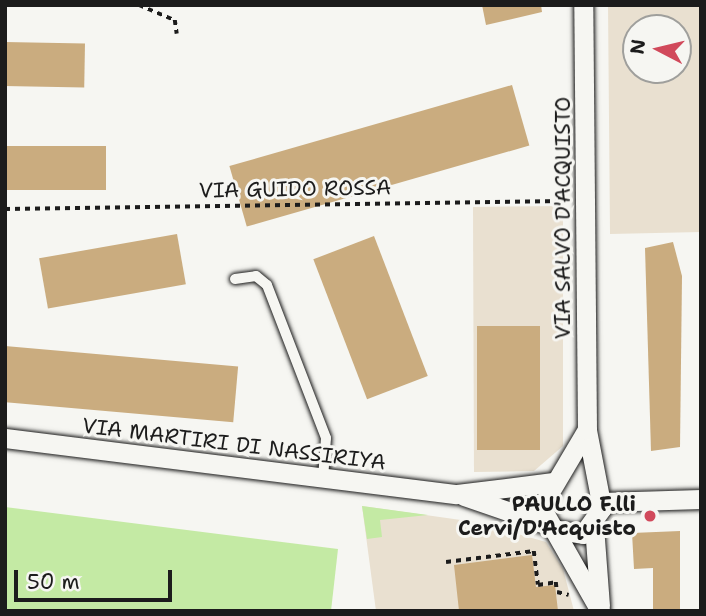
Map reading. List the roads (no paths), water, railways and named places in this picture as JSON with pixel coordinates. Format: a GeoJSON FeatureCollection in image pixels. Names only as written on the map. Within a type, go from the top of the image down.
{"type":"FeatureCollection","features":[{"type":"Feature","properties":{"kind":"street","name":"VIA SALVO D'ACQUISTO"},"geometry":{"type":"LineString","coordinates":[[583,5],[587,430]]}},
{"type":"Feature","properties":{"kind":"street"},"geometry":{"type":"LineString","coordinates":[[587,430],[541,503],[550,527],[597,606]]}},
{"type":"Feature","properties":{"kind":"street"},"geometry":{"type":"LineString","coordinates":[[587,430],[600,496],[594,526],[597,606]]}},
{"type":"Feature","properties":{"kind":"street","name":"VIA MARTIRI DI NASSIRIYA"},"geometry":{"type":"LineString","coordinates":[[5,438],[323,480],[457,494],[550,527]]}},
{"type":"Feature","properties":{"kind":"street"},"geometry":{"type":"LineString","coordinates":[[556,480],[580,477],[600,496],[701,499]]}},
{"type":"Feature","properties":{"kind":"street","name":"VIA MARTIRI DI NASSIRIYA"},"geometry":{"type":"LineString","coordinates":[[457,494],[556,480]]}},
{"type":"Feature","properties":{"kind":"street"},"geometry":{"type":"LineString","coordinates":[[550,527],[573,537],[594,526]]}},
{"type":"Feature","properties":{"kind":"lane"},"geometry":{"type":"LineString","coordinates":[[235,279],[256,276],[267,285],[326,438],[323,480]]}},
{"type":"Feature","properties":{"kind":"place","name":"PAULLO F.lli Cervi/D'Acquisto"},"geometry":{"type":"Point","coordinates":[650,516]}}]}
